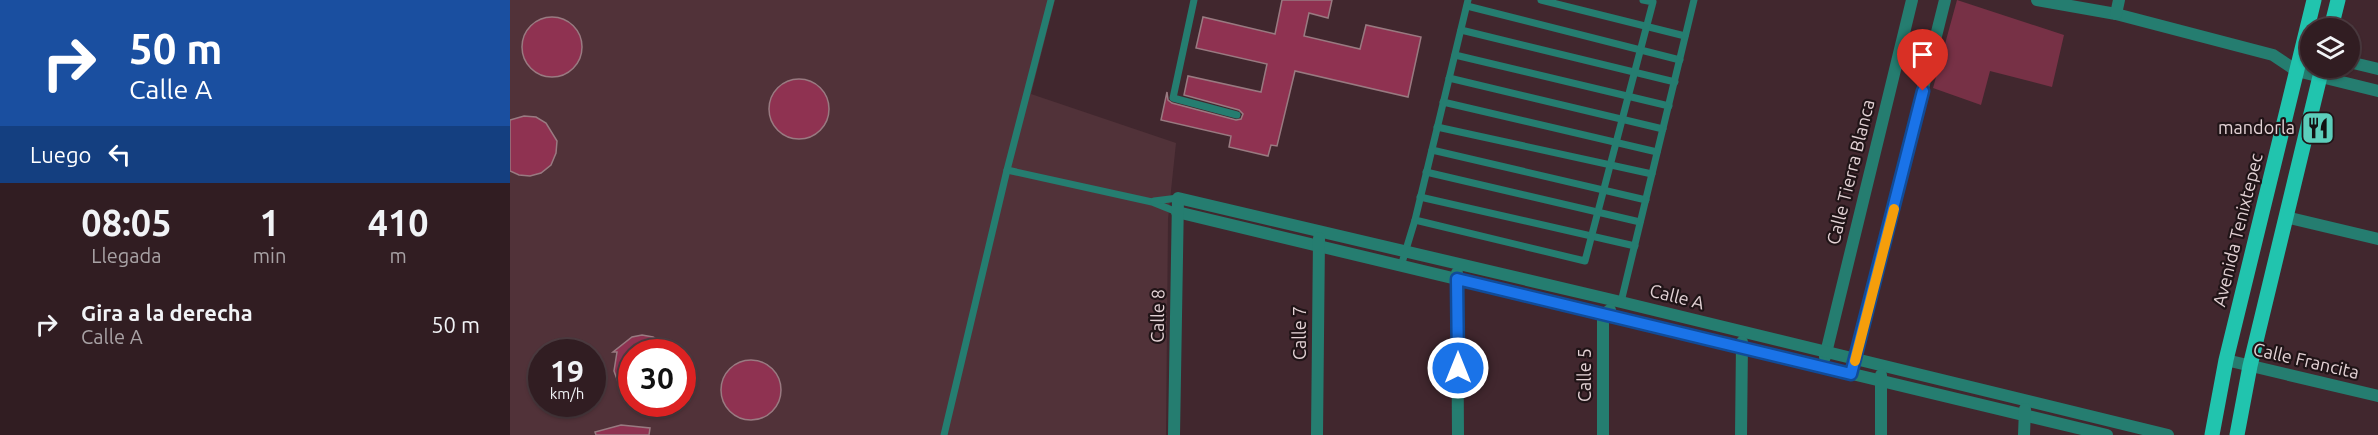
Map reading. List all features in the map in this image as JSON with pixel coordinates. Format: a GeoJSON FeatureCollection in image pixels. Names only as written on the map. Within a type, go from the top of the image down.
{"type":"FeatureCollection","features":[{"type":"Feature","properties":{"kind":"main road","name":"Avenida Tenixtepec"},"geometry":{"type":"LineString","coordinates":[[2311,18],[2314,0]]}},
{"type":"Feature","properties":{"kind":"main road"},"geometry":{"type":"LineString","coordinates":[[2334,18],[2338,0]]}},
{"type":"Feature","properties":{"kind":"main road","name":"Avenida Tenixtepec"},"geometry":{"type":"LineString","coordinates":[[2212,435],[2226,360],[2296,71],[2300,64]]}},
{"type":"Feature","properties":{"kind":"main road"},"geometry":{"type":"LineString","coordinates":[[2237,435],[2250,366],[2320,78]]}},
{"type":"Feature","properties":{"kind":"street","name":"Calle Tierra Blanca"},"geometry":{"type":"LineString","coordinates":[[1822,368],[1912,0]]}},
{"type":"Feature","properties":{"kind":"street"},"geometry":{"type":"LineString","coordinates":[[1851,374],[1945,0]]}},
{"type":"Feature","properties":{"kind":"street"},"geometry":{"type":"LineString","coordinates":[[2037,0],[2116,14],[2273,55],[2300,53]]}},
{"type":"Feature","properties":{"kind":"street"},"geometry":{"type":"LineString","coordinates":[[2116,14],[2119,0]]}},
{"type":"Feature","properties":{"kind":"street"},"geometry":{"type":"LineString","coordinates":[[2273,55],[2296,71],[2300,71]]}},
{"type":"Feature","properties":{"kind":"street"},"geometry":{"type":"LineString","coordinates":[[2360,65],[2378,69]]}},
{"type":"Feature","properties":{"kind":"street"},"geometry":{"type":"LineString","coordinates":[[2339,78],[2378,91]]}},
{"type":"Feature","properties":{"kind":"street","name":"Calle A"},"geometry":{"type":"LineString","coordinates":[[1178,198],[1621,302],[2168,435]]}},
{"type":"Feature","properties":{"kind":"street","name":"Calle 8"},"geometry":{"type":"LineString","coordinates":[[1174,435],[1178,198]]}},
{"type":"Feature","properties":{"kind":"street","name":"Calle A"},"geometry":{"type":"LineString","coordinates":[[1177,213],[2107,435]]}},
{"type":"Feature","properties":{"kind":"street"},"geometry":{"type":"LineString","coordinates":[[2286,217],[2378,239]]}},
{"type":"Feature","properties":{"kind":"street","name":"Calle 7"},"geometry":{"type":"LineString","coordinates":[[1317,435],[1319,230]]}},
{"type":"Feature","properties":{"kind":"street"},"geometry":{"type":"LineString","coordinates":[[1457,263],[1458,435]]}},
{"type":"Feature","properties":{"kind":"street"},"geometry":{"type":"LineString","coordinates":[[1603,315],[1621,302]]}},
{"type":"Feature","properties":{"kind":"street","name":"Calle 5"},"geometry":{"type":"LineString","coordinates":[[1603,315],[1603,435]]}},
{"type":"Feature","properties":{"kind":"street"},"geometry":{"type":"LineString","coordinates":[[1741,435],[1742,332]]}},
{"type":"Feature","properties":{"kind":"street","name":"Calle Francita"},"geometry":{"type":"LineString","coordinates":[[2226,360],[2378,396]]}},
{"type":"Feature","properties":{"kind":"street"},"geometry":{"type":"LineString","coordinates":[[1881,365],[1881,435]]}},
{"type":"Feature","properties":{"kind":"street"},"geometry":{"type":"LineString","coordinates":[[2024,435],[2025,399]]}},
{"type":"Feature","properties":{"kind":"lane"},"geometry":{"type":"LineString","coordinates":[[944,435],[1007,170],[1051,0]]}},
{"type":"Feature","properties":{"kind":"lane"},"geometry":{"type":"LineString","coordinates":[[1194,0],[1173,98],[1237,115]]}},
{"type":"Feature","properties":{"kind":"lane"},"geometry":{"type":"LineString","coordinates":[[1541,0],[1685,36]]}},
{"type":"Feature","properties":{"kind":"lane"},"geometry":{"type":"LineString","coordinates":[[1414,220],[1586,261],[1653,2],[1643,0]]}},
{"type":"Feature","properties":{"kind":"lane"},"geometry":{"type":"LineString","coordinates":[[1621,302],[1694,0]]}},
{"type":"Feature","properties":{"kind":"lane"},"geometry":{"type":"LineString","coordinates":[[1401,266],[1432,150],[1467,3],[1680,60]]}},
{"type":"Feature","properties":{"kind":"lane"},"geometry":{"type":"LineString","coordinates":[[1461,30],[1675,82]]}},
{"type":"Feature","properties":{"kind":"lane"},"geometry":{"type":"LineString","coordinates":[[1455,55],[1669,106]]}},
{"type":"Feature","properties":{"kind":"lane"},"geometry":{"type":"LineString","coordinates":[[1449,78],[1663,129]]}},
{"type":"Feature","properties":{"kind":"lane"},"geometry":{"type":"LineString","coordinates":[[1443,102],[1658,152]]}},
{"type":"Feature","properties":{"kind":"lane"},"geometry":{"type":"LineString","coordinates":[[1437,127],[1652,174]]}},
{"type":"Feature","properties":{"kind":"lane"},"geometry":{"type":"LineString","coordinates":[[1432,150],[1646,200]]}},
{"type":"Feature","properties":{"kind":"lane"},"geometry":{"type":"LineString","coordinates":[[1007,170],[1152,202],[1177,213]]}},
{"type":"Feature","properties":{"kind":"lane"},"geometry":{"type":"LineString","coordinates":[[1426,172],[1640,222]]}},
{"type":"Feature","properties":{"kind":"lane"},"geometry":{"type":"LineString","coordinates":[[1420,197],[1635,246]]}},
{"type":"Feature","properties":{"kind":"lane"},"geometry":{"type":"LineString","coordinates":[[1152,202],[1178,198]]}},
{"type":"Feature","properties":{"kind":"shaded area"},"geometry":{"type":"Polygon","coordinates":[[[510,0],[1055,0],[1031,94],[1176,143],[1168,219],[1166,435],[510,435],[510,0]]]}},
{"type":"Feature","properties":{"kind":"shaded area"},"geometry":{"type":"Polygon","coordinates":[[[1957,0],[2064,35],[2052,87],[1990,71],[1981,105],[1933,88],[1957,0]]]}},
{"type":"Feature","properties":{"kind":"building"},"geometry":{"type":"Polygon","coordinates":[[[1282,0],[1332,0],[1328,18],[1309,13],[1304,36],[1360,49],[1366,25],[1421,37],[1408,97],[1295,71],[1277,146],[1271,145],[1268,156],[1229,147],[1231,136],[1161,120],[1167,92],[1168,100],[1172,103],[1236,120],[1241,119],[1243,114],[1239,110],[1184,95],[1188,76],[1261,92],[1267,64],[1196,48],[1203,17],[1275,34],[1282,0]]]}},
{"type":"Feature","properties":{"kind":"building"},"geometry":{"type":"Polygon","coordinates":[[[552,17],[569,22],[577,30],[582,47],[577,64],[569,72],[552,77],[535,72],[527,64],[522,47],[527,30],[535,22],[552,17]]]}},
{"type":"Feature","properties":{"kind":"building"},"geometry":{"type":"Polygon","coordinates":[[[799,79],[816,84],[824,92],[829,109],[824,126],[816,134],[799,139],[782,134],[774,126],[769,109],[774,92],[782,84],[799,79]]]}},
{"type":"Feature","properties":{"kind":"building"},"geometry":{"type":"Polygon","coordinates":[[[524,116],[536,117],[546,123],[557,141],[556,153],[551,165],[541,173],[530,176],[510,171],[510,120],[524,116]]]}},
{"type":"Feature","properties":{"kind":"building"},"geometry":{"type":"Polygon","coordinates":[[[642,335],[657,339],[629,339],[642,335]]]}},
{"type":"Feature","properties":{"kind":"building"},"geometry":{"type":"Polygon","coordinates":[[[618,348],[618,382],[614,371],[617,352],[613,352],[618,348]]]}},
{"type":"Feature","properties":{"kind":"building"},"geometry":{"type":"Polygon","coordinates":[[[751,360],[768,365],[776,373],[781,390],[776,407],[768,415],[751,420],[734,415],[726,407],[721,390],[726,373],[734,365],[751,360]]]}},
{"type":"Feature","properties":{"kind":"building"},"geometry":{"type":"Polygon","coordinates":[[[621,425],[650,428],[649,435],[596,435],[595,432],[621,425]]]}},
{"type":"Feature","properties":{"kind":"slow traffic"},"geometry":{"type":"LineString","coordinates":[[1855,361],[1894,209]]}},
{"type":"Feature","properties":{"kind":"place","name":"mandorla"},"geometry":{"type":"Point","coordinates":[2318,128]}},
{"type":"Feature","properties":{"kind":"route"},"geometry":{"type":"LineString","coordinates":[[1458,368],[1457,279],[1851,374],[1923,91]]}}]}
